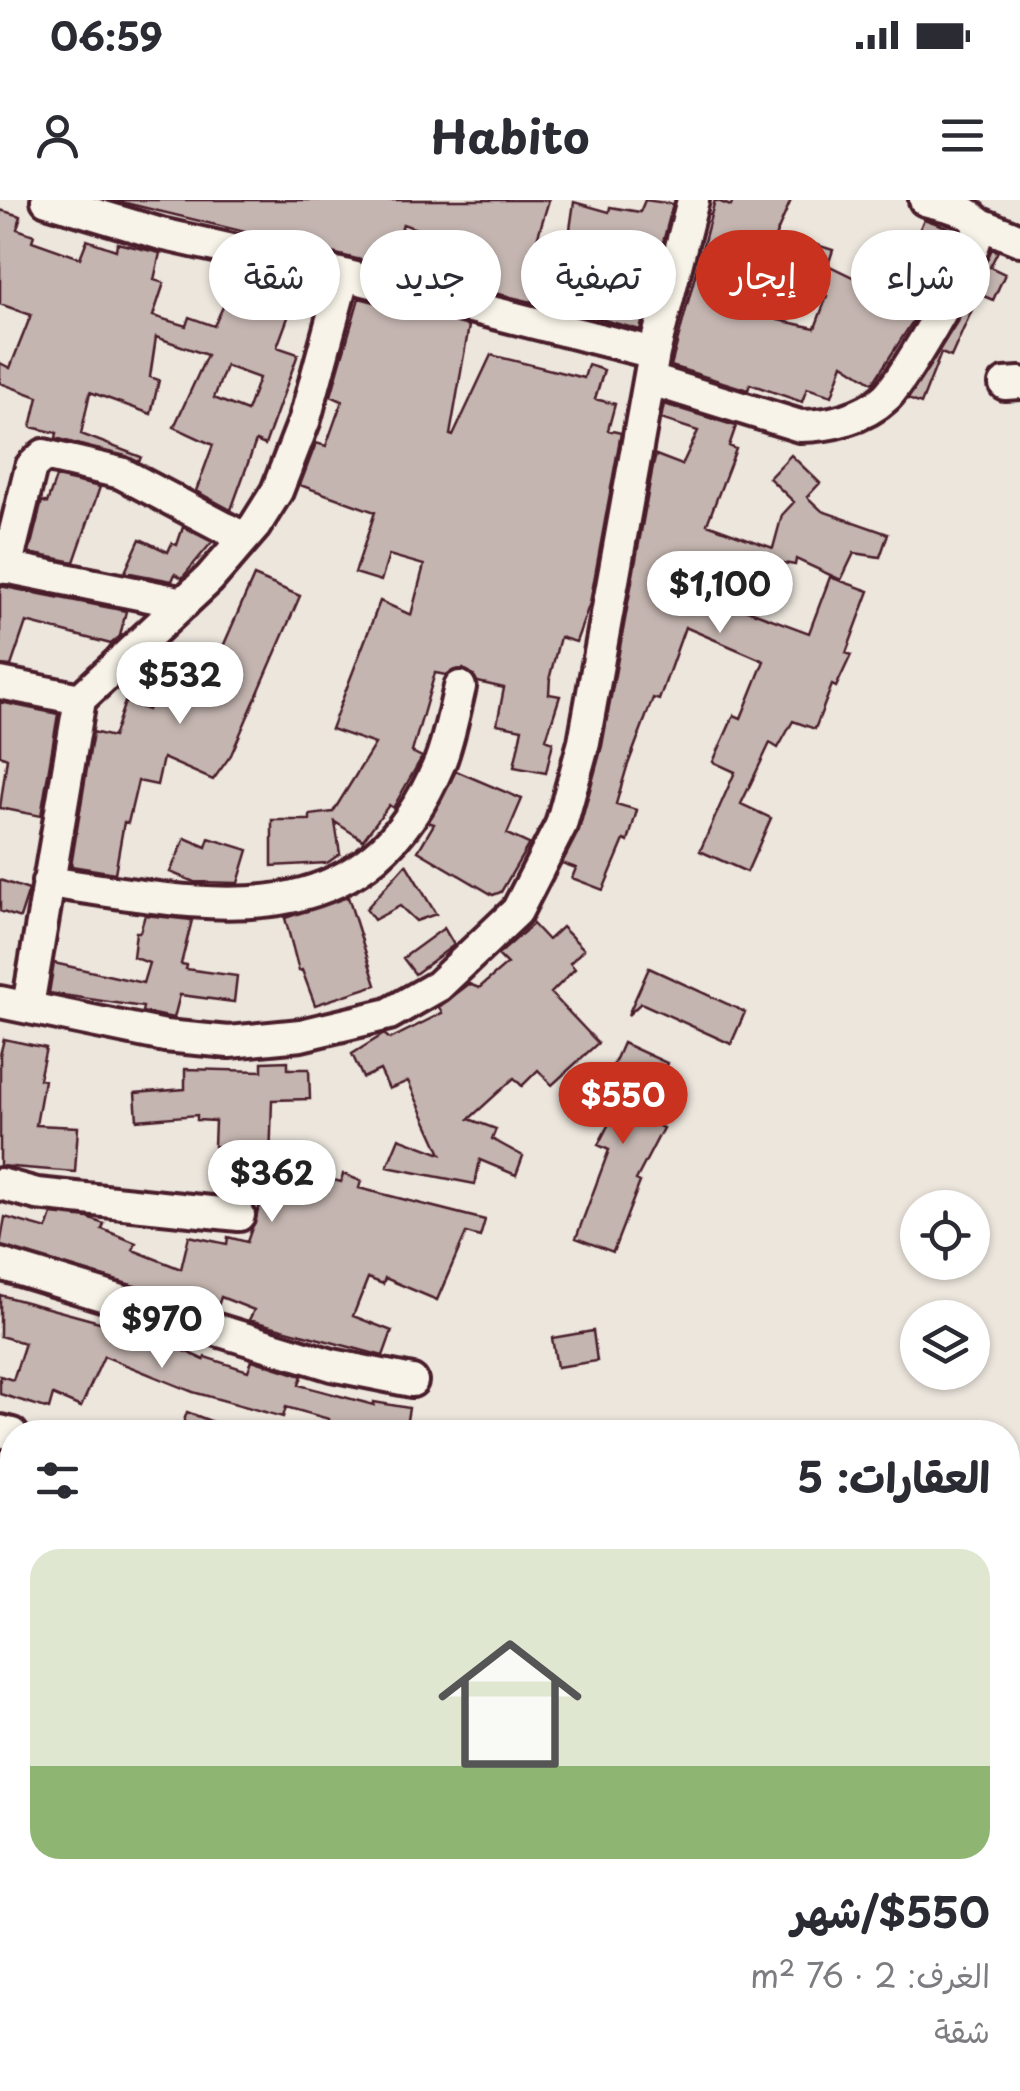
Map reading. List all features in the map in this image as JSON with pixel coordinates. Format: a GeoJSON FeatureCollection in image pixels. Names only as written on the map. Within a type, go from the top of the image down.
{"type":"FeatureCollection","features":[{"type":"Feature","properties":{"kind":"street"},"geometry":{"type":"LineString","coordinates":[[47,200],[161,234],[344,275],[652,366],[800,426],[822,426],[863,412],[885,398],[912,362],[960,276],[977,236],[976,222]]}},
{"type":"Feature","properties":{"kind":"street"},"geometry":{"type":"LineString","coordinates":[[344,275],[305,419],[277,490],[244,538],[184,603],[80,699],[48,882],[14,1004],[165,1036],[229,1042],[301,1035],[389,1014],[438,986],[480,950],[517,910],[562,825],[584,742],[652,366],[693,200]]}},
{"type":"Feature","properties":{"kind":"street"},"geometry":{"type":"LineString","coordinates":[[925,200],[964,212],[976,222],[1020,240]]}},
{"type":"Feature","properties":{"kind":"street"},"geometry":{"type":"LineString","coordinates":[[184,603],[3,567],[30,467],[44,455],[121,473],[244,538]]}},
{"type":"Feature","properties":{"kind":"street"},"geometry":{"type":"LineString","coordinates":[[0,682],[80,699]]}},
{"type":"Feature","properties":{"kind":"street"},"geometry":{"type":"LineString","coordinates":[[48,882],[215,902],[274,903],[322,890],[369,862],[412,814],[440,761],[460,688]]}},
{"type":"Feature","properties":{"kind":"street"},"geometry":{"type":"LineString","coordinates":[[0,1184],[37,1194],[239,1215]]}},
{"type":"Feature","properties":{"kind":"street"},"geometry":{"type":"LineString","coordinates":[[0,1264],[332,1366],[412,1381]]}},
{"type":"Feature","properties":{"kind":"building"},"geometry":{"type":"Polygon","coordinates":[[[113,200],[549,200],[540,230],[521,230],[521,299],[501,295],[501,230],[420,230],[403,224],[401,230],[360,230],[360,260],[340,255],[340,230],[237,230],[113,200]]]}},
{"type":"Feature","properties":{"kind":"building"},"geometry":{"type":"Polygon","coordinates":[[[645,200],[673,204],[666,230],[570,230],[574,202],[609,212],[610,207],[640,212],[645,200]]]}},
{"type":"Feature","properties":{"kind":"building"},"geometry":{"type":"Polygon","coordinates":[[[715,200],[731,206],[733,200],[791,200],[778,230],[707,230],[715,200]]]}},
{"type":"Feature","properties":{"kind":"building"},"geometry":{"type":"Polygon","coordinates":[[[0,210],[21,216],[17,229],[34,235],[32,241],[80,258],[87,240],[116,250],[117,243],[160,253],[154,280],[164,283],[153,316],[186,326],[189,317],[214,326],[217,320],[287,320],[277,347],[298,354],[265,445],[256,441],[231,510],[196,491],[213,445],[174,427],[207,355],[156,337],[150,377],[159,380],[151,414],[90,392],[81,434],[141,457],[139,462],[31,427],[38,397],[0,383],[0,363],[10,368],[31,315],[0,304],[0,210]],[[226,366],[214,398],[247,411],[259,378],[226,366]]]}},
{"type":"Feature","properties":{"kind":"building"},"geometry":{"type":"Polygon","coordinates":[[[924,219],[955,230],[919,230],[924,219]]]}},
{"type":"Feature","properties":{"kind":"building"},"geometry":{"type":"Polygon","coordinates":[[[992,249],[998,251],[990,267],[992,249]]]}},
{"type":"Feature","properties":{"kind":"building"},"geometry":{"type":"Polygon","coordinates":[[[831,266],[851,276],[851,320],[914,320],[873,383],[843,364],[832,396],[807,388],[802,402],[750,384],[748,390],[671,366],[696,272],[696,320],[778,320],[815,328],[818,320],[831,320],[831,266]]]}},
{"type":"Feature","properties":{"kind":"building"},"geometry":{"type":"Polygon","coordinates":[[[990,267],[1005,274],[993,300],[990,299],[990,267]]]}},
{"type":"Feature","properties":{"kind":"building"},"geometry":{"type":"Polygon","coordinates":[[[359,298],[360,320],[445,320],[469,326],[450,435],[453,436],[491,355],[584,378],[588,365],[604,370],[595,399],[615,404],[608,430],[621,433],[590,603],[576,642],[560,637],[550,676],[549,694],[560,696],[546,739],[553,742],[546,773],[514,767],[522,729],[497,724],[504,688],[478,682],[463,669],[446,675],[435,673],[412,752],[422,757],[393,808],[389,805],[363,840],[335,822],[340,854],[327,863],[272,866],[272,820],[310,820],[310,815],[333,812],[375,744],[331,729],[380,601],[411,615],[424,565],[389,555],[381,581],[355,573],[375,512],[300,485],[316,443],[326,446],[342,401],[331,396],[359,298]]]}},
{"type":"Feature","properties":{"kind":"building"},"geometry":{"type":"Polygon","coordinates":[[[604,320],[643,320],[640,330],[604,320]]]}},
{"type":"Feature","properties":{"kind":"building"},"geometry":{"type":"Polygon","coordinates":[[[967,320],[951,357],[941,353],[921,404],[908,399],[957,322],[967,320]]]}},
{"type":"Feature","properties":{"kind":"building"},"geometry":{"type":"Polygon","coordinates":[[[664,404],[736,426],[729,446],[736,449],[707,524],[773,548],[782,515],[794,502],[769,478],[791,455],[820,483],[807,497],[822,511],[888,534],[880,557],[854,553],[841,580],[796,559],[795,565],[761,559],[742,608],[809,633],[830,577],[869,591],[846,653],[851,655],[836,687],[832,685],[815,729],[793,721],[778,748],[770,743],[741,804],[771,818],[747,872],[700,851],[735,772],[713,762],[734,715],[741,718],[764,661],[685,627],[659,700],[653,698],[627,767],[616,804],[637,810],[628,842],[624,840],[603,890],[572,878],[576,868],[562,863],[579,830],[602,746],[656,455],[682,465],[698,431],[661,419],[664,404]]]}},
{"type":"Feature","properties":{"kind":"building"},"geometry":{"type":"Polygon","coordinates":[[[56,477],[100,487],[74,562],[29,553],[42,501],[47,503],[56,477]]]}},
{"type":"Feature","properties":{"kind":"building"},"geometry":{"type":"Polygon","coordinates":[[[183,527],[212,542],[182,578],[175,574],[172,581],[125,572],[140,539],[168,552],[172,543],[177,545],[183,527]]]}},
{"type":"Feature","properties":{"kind":"building"},"geometry":{"type":"Polygon","coordinates":[[[254,576],[300,596],[231,755],[213,780],[163,758],[157,785],[138,781],[128,823],[124,822],[115,873],[71,866],[93,732],[113,737],[125,702],[148,710],[158,684],[200,699],[254,576]]]}},
{"type":"Feature","properties":{"kind":"building"},"geometry":{"type":"Polygon","coordinates":[[[0,586],[126,611],[120,636],[111,644],[26,622],[11,666],[0,665],[0,586]]]}},
{"type":"Feature","properties":{"kind":"building"},"geometry":{"type":"Polygon","coordinates":[[[0,702],[58,714],[41,816],[0,808],[7,758],[0,755],[0,702]]]}},
{"type":"Feature","properties":{"kind":"building"},"geometry":{"type":"Polygon","coordinates":[[[456,771],[522,799],[507,834],[529,844],[501,892],[493,895],[418,851],[434,824],[428,822],[456,771]]]}},
{"type":"Feature","properties":{"kind":"building"},"geometry":{"type":"Polygon","coordinates":[[[185,838],[206,847],[209,838],[248,850],[238,883],[194,882],[170,872],[185,838]]]}},
{"type":"Feature","properties":{"kind":"building"},"geometry":{"type":"Polygon","coordinates":[[[406,864],[436,914],[416,921],[400,906],[374,920],[366,909],[406,864]]]}},
{"type":"Feature","properties":{"kind":"building"},"geometry":{"type":"Polygon","coordinates":[[[0,880],[29,890],[20,918],[0,911],[0,880]]]}},
{"type":"Feature","properties":{"kind":"building"},"geometry":{"type":"Polygon","coordinates":[[[348,897],[376,985],[315,1005],[302,970],[299,971],[285,918],[348,897]]]}},
{"type":"Feature","properties":{"kind":"building"},"geometry":{"type":"Polygon","coordinates":[[[145,915],[192,920],[181,964],[187,965],[186,969],[237,976],[234,1002],[180,995],[174,1018],[142,1012],[143,1007],[49,993],[54,963],[143,983],[149,963],[133,957],[136,932],[140,932],[145,915]]]}},
{"type":"Feature","properties":{"kind":"building"},"geometry":{"type":"Polygon","coordinates":[[[533,924],[548,940],[562,927],[584,949],[570,963],[575,969],[551,993],[598,1043],[552,1085],[538,1070],[522,1086],[514,1078],[469,1119],[496,1129],[492,1139],[523,1156],[516,1175],[480,1160],[475,1184],[387,1167],[399,1138],[441,1154],[408,1081],[389,1089],[380,1070],[363,1078],[352,1054],[384,1034],[390,1039],[442,1013],[439,1007],[469,984],[479,988],[507,964],[498,955],[533,924]]]}},
{"type":"Feature","properties":{"kind":"building"},"geometry":{"type":"Polygon","coordinates":[[[444,928],[454,945],[415,974],[403,958],[444,928]]]}},
{"type":"Feature","properties":{"kind":"building"},"geometry":{"type":"Polygon","coordinates":[[[649,968],[745,1012],[731,1044],[641,1003],[628,1015],[649,968]]]}},
{"type":"Feature","properties":{"kind":"building"},"geometry":{"type":"Polygon","coordinates":[[[4,1039],[46,1048],[36,1125],[78,1127],[75,1172],[0,1166],[0,1055],[4,1039]]]}},
{"type":"Feature","properties":{"kind":"building"},"geometry":{"type":"Polygon","coordinates":[[[623,1043],[667,1063],[642,1118],[663,1128],[636,1180],[640,1182],[613,1252],[576,1238],[609,1150],[598,1145],[615,1112],[607,1107],[619,1082],[608,1077],[623,1043]]]}},
{"type":"Feature","properties":{"kind":"building"},"geometry":{"type":"Polygon","coordinates":[[[288,1061],[288,1069],[309,1069],[310,1099],[272,1100],[270,1163],[341,1182],[343,1174],[361,1181],[359,1188],[485,1220],[480,1237],[466,1233],[437,1300],[385,1278],[383,1284],[368,1278],[353,1316],[392,1331],[383,1356],[249,1320],[254,1310],[221,1297],[218,1306],[177,1292],[175,1298],[0,1246],[5,1217],[47,1229],[52,1214],[104,1224],[102,1229],[136,1243],[133,1250],[181,1269],[189,1236],[227,1244],[228,1237],[247,1242],[263,1197],[230,1189],[241,1147],[214,1146],[215,1121],[197,1120],[197,1115],[137,1120],[135,1093],[185,1089],[185,1069],[262,1071],[262,1062],[288,1061]]]}},
{"type":"Feature","properties":{"kind":"building"},"geometry":{"type":"Polygon","coordinates":[[[0,1295],[114,1326],[142,1340],[146,1333],[204,1360],[205,1357],[248,1371],[252,1360],[302,1376],[299,1385],[374,1405],[409,1408],[407,1420],[329,1420],[286,1407],[283,1417],[193,1392],[104,1356],[81,1407],[53,1395],[49,1409],[0,1394],[0,1376],[13,1380],[25,1343],[0,1336],[0,1295]]]}},
{"type":"Feature","properties":{"kind":"building"},"geometry":{"type":"Polygon","coordinates":[[[593,1331],[597,1361],[557,1367],[552,1338],[593,1331]]]}},
{"type":"Feature","properties":{"kind":"building"},"geometry":{"type":"Polygon","coordinates":[[[187,1412],[208,1420],[184,1420],[187,1412]]]}}]}
